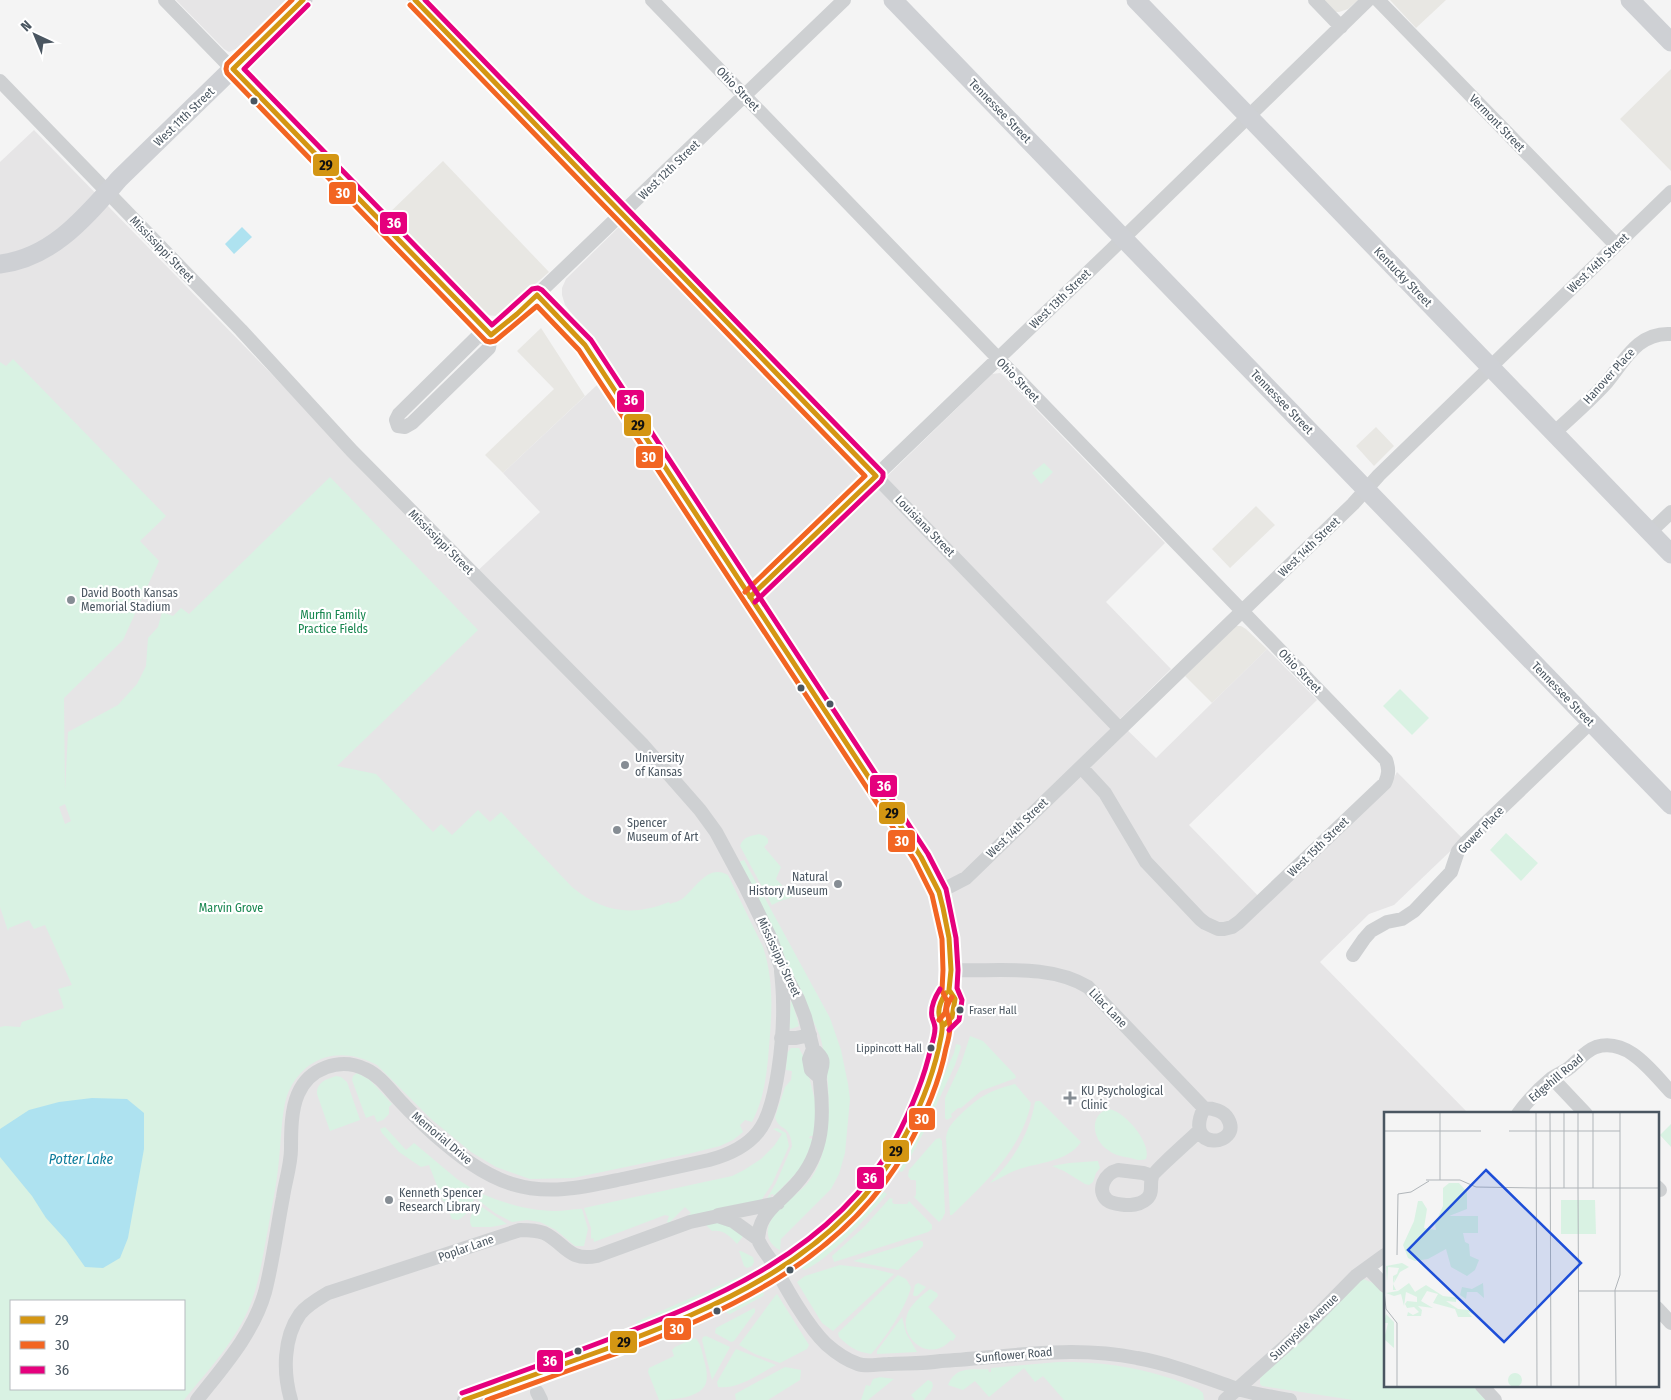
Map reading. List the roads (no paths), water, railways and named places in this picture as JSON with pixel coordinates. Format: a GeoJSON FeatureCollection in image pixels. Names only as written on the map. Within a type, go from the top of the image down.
{"type":"FeatureCollection","features":[{"type":"Feature","properties":{"kind":"main road","name":"West 11th Street"},"geometry":{"type":"LineString","coordinates":[[0,264],[24,259],[50,247],[60,240],[120,178],[303,0]]}},
{"type":"Feature","properties":{"kind":"main road","name":"Tennessee Street"},"geometry":{"type":"LineString","coordinates":[[893,0],[1671,805]]}},
{"type":"Feature","properties":{"kind":"main road","name":"Kentucky Street"},"geometry":{"type":"LineString","coordinates":[[1136,0],[1671,554]]}},
{"type":"Feature","properties":{"kind":"main road"},"geometry":{"type":"LineString","coordinates":[[1630,0],[1671,42]]}},
{"type":"Feature","properties":{"kind":"street"},"geometry":{"type":"LineString","coordinates":[[165,0],[491,335]]}},
{"type":"Feature","properties":{"kind":"street","name":"Louisiana Street"},"geometry":{"type":"LineString","coordinates":[[415,0],[1120,728]]}},
{"type":"Feature","properties":{"kind":"street","name":"Ohio Street"},"geometry":{"type":"LineString","coordinates":[[652,0],[1386,760]]}},
{"type":"Feature","properties":{"kind":"street","name":"West 12th Street"},"geometry":{"type":"LineString","coordinates":[[491,335],[489,348],[412,423],[404,428],[398,426],[396,420],[399,414],[477,337],[491,335],[517,314],[844,0]]}},
{"type":"Feature","properties":{"kind":"street"},"geometry":{"type":"LineString","coordinates":[[1314,0],[1341,27]]}},
{"type":"Feature","properties":{"kind":"street","name":"West 13th Street"},"geometry":{"type":"LineString","coordinates":[[750,596],[998,359],[1368,0]]}},
{"type":"Feature","properties":{"kind":"street","name":"Vermont Street"},"geometry":{"type":"LineString","coordinates":[[1378,0],[1616,246]]}},
{"type":"Feature","properties":{"kind":"street","name":"Mississippi Street"},"geometry":{"type":"LineString","coordinates":[[0,81],[241,330],[352,452],[643,745],[690,798],[716,832],[771,939],[780,965],[805,1017],[813,1049],[820,1055],[823,1067],[819,1077],[823,1106],[818,1148],[812,1163],[803,1177],[764,1218],[759,1229],[758,1239]]}},
{"type":"Feature","properties":{"kind":"street","name":"West 14th Street"},"geometry":{"type":"LineString","coordinates":[[939,892],[966,878],[1353,504],[1490,367],[1671,192]]}},
{"type":"Feature","properties":{"kind":"street"},"geometry":{"type":"LineString","coordinates":[[464,1400],[665,1327],[738,1293],[776,1271],[814,1245],[860,1202],[886,1169],[904,1138],[925,1091],[944,1025],[939,1014],[942,998],[950,990],[949,938],[939,892],[921,858],[599,365],[585,345],[537,295]]}},
{"type":"Feature","properties":{"kind":"street","name":"Hanover Place"},"geometry":{"type":"LineString","coordinates":[[1554,433],[1607,382],[1625,358],[1638,345],[1652,335],[1671,334]]}},
{"type":"Feature","properties":{"kind":"street"},"geometry":{"type":"LineString","coordinates":[[1650,532],[1671,512]]}},
{"type":"Feature","properties":{"kind":"street","name":"Gower Place"},"geometry":{"type":"LineString","coordinates":[[1353,955],[1364,939],[1378,926],[1402,919],[1414,911],[1451,872],[1461,847],[1591,722]]}},
{"type":"Feature","properties":{"kind":"street","name":"West 15th Street"},"geometry":{"type":"LineString","coordinates":[[1080,767],[1105,793],[1146,862],[1205,923],[1218,929],[1224,929],[1232,927],[1250,912],[1385,783],[1389,769],[1386,760]]}},
{"type":"Feature","properties":{"kind":"street","name":"Memorial Drive"},"geometry":{"type":"LineString","coordinates":[[197,1400],[240,1344],[252,1324],[265,1293],[291,1150],[294,1104],[303,1084],[316,1072],[342,1064],[367,1069],[379,1078],[435,1135],[482,1171],[512,1184],[529,1188],[558,1190],[580,1188],[709,1160],[725,1155],[745,1145],[759,1131],[768,1112],[778,1068],[784,1002],[780,965]]}},
{"type":"Feature","properties":{"kind":"street","name":"Lilac Lane"},"geometry":{"type":"LineString","coordinates":[[951,970],[1028,971],[1056,974],[1075,979],[1088,986],[1204,1108],[1216,1110],[1226,1116],[1229,1121],[1230,1130],[1225,1138],[1216,1142],[1207,1139],[1199,1131]]}},
{"type":"Feature","properties":{"kind":"street"},"geometry":{"type":"LineString","coordinates":[[781,1038],[796,1038],[810,1035]]}},
{"type":"Feature","properties":{"kind":"street","name":"Edgehill Road"},"geometry":{"type":"LineString","coordinates":[[1520,1112],[1552,1078],[1571,1067],[1584,1054],[1597,1047],[1617,1046],[1626,1049],[1642,1062],[1671,1092]]}},
{"type":"Feature","properties":{"kind":"street"},"geometry":{"type":"LineString","coordinates":[[1552,1078],[1584,1112]]}},
{"type":"Feature","properties":{"kind":"street"},"geometry":{"type":"LineString","coordinates":[[1152,1176],[1199,1131],[1198,1126],[1204,1108]]}},
{"type":"Feature","properties":{"kind":"street","name":"Poplar Lane"},"geometry":{"type":"LineString","coordinates":[[292,1400],[288,1389],[286,1356],[289,1337],[300,1314],[306,1307],[328,1293],[514,1231],[532,1230],[544,1233],[572,1254],[590,1257],[690,1222],[778,1203]]}},
{"type":"Feature","properties":{"kind":"street"},"geometry":{"type":"LineString","coordinates":[[718,1216],[733,1220],[758,1239],[776,1271]]}},
{"type":"Feature","properties":{"kind":"street","name":"Sunnyside Avenue"},"geometry":{"type":"LineString","coordinates":[[1225,1400],[1293,1340],[1356,1276],[1384,1256]]}},
{"type":"Feature","properties":{"kind":"street"},"geometry":{"type":"LineString","coordinates":[[1368,1268],[1384,1285]]}},
{"type":"Feature","properties":{"kind":"street","name":"Sunflower Road"},"geometry":{"type":"LineString","coordinates":[[776,1271],[825,1343],[848,1360],[861,1365],[926,1363],[1054,1352],[1090,1351],[1139,1358],[1198,1374],[1236,1389],[1267,1397],[1290,1400]]}},
{"type":"Feature","properties":{"kind":"street"},"geometry":{"type":"LineString","coordinates":[[1658,1309],[1671,1323]]}},
{"type":"Feature","properties":{"kind":"street"},"geometry":{"type":"LineString","coordinates":[[1484,1388],[1495,1400]]}},
{"type":"Feature","properties":{"kind":"water"},"geometry":{"type":"Polygon","coordinates":[[[242,227],[252,237],[234,254],[225,244],[242,227]]]}},
{"type":"Feature","properties":{"kind":"water","name":"Potter Lake"},"geometry":{"type":"Polygon","coordinates":[[[92,1098],[127,1099],[144,1113],[144,1149],[128,1238],[120,1258],[103,1268],[85,1267],[0,1157],[0,1129],[29,1110],[59,1102],[92,1098]]]}},
{"type":"Feature","properties":{"kind":"place","name":"David Booth Kansas Memorial Stadium"},"geometry":{"type":"Point","coordinates":[71,600]}},
{"type":"Feature","properties":{"kind":"place","name":"University of Kansas"},"geometry":{"type":"Point","coordinates":[625,765]}},
{"type":"Feature","properties":{"kind":"place","name":"Spencer Museum of Art"},"geometry":{"type":"Point","coordinates":[617,830]}},
{"type":"Feature","properties":{"kind":"place","name":"Natural History Museum"},"geometry":{"type":"Point","coordinates":[838,884]}},
{"type":"Feature","properties":{"kind":"place","name":"Fraser Hall"},"geometry":{"type":"Point","coordinates":[960,1010]}},
{"type":"Feature","properties":{"kind":"place","name":"Lippincott Hall"},"geometry":{"type":"Point","coordinates":[931,1048]}},
{"type":"Feature","properties":{"kind":"place","name":"KU Psychological Clinic"},"geometry":{"type":"Point","coordinates":[1070,1098]}},
{"type":"Feature","properties":{"kind":"place","name":"Kenneth Spencer Research Library"},"geometry":{"type":"Point","coordinates":[389,1200]}},
{"type":"Feature","properties":{"kind":"park label","name":"Murfin Family Practice Fields"},"geometry":{"type":"Point","coordinates":[333,622]}},
{"type":"Feature","properties":{"kind":"park label","name":"Marvin Grove"},"geometry":{"type":"Point","coordinates":[231,908]}}]}
